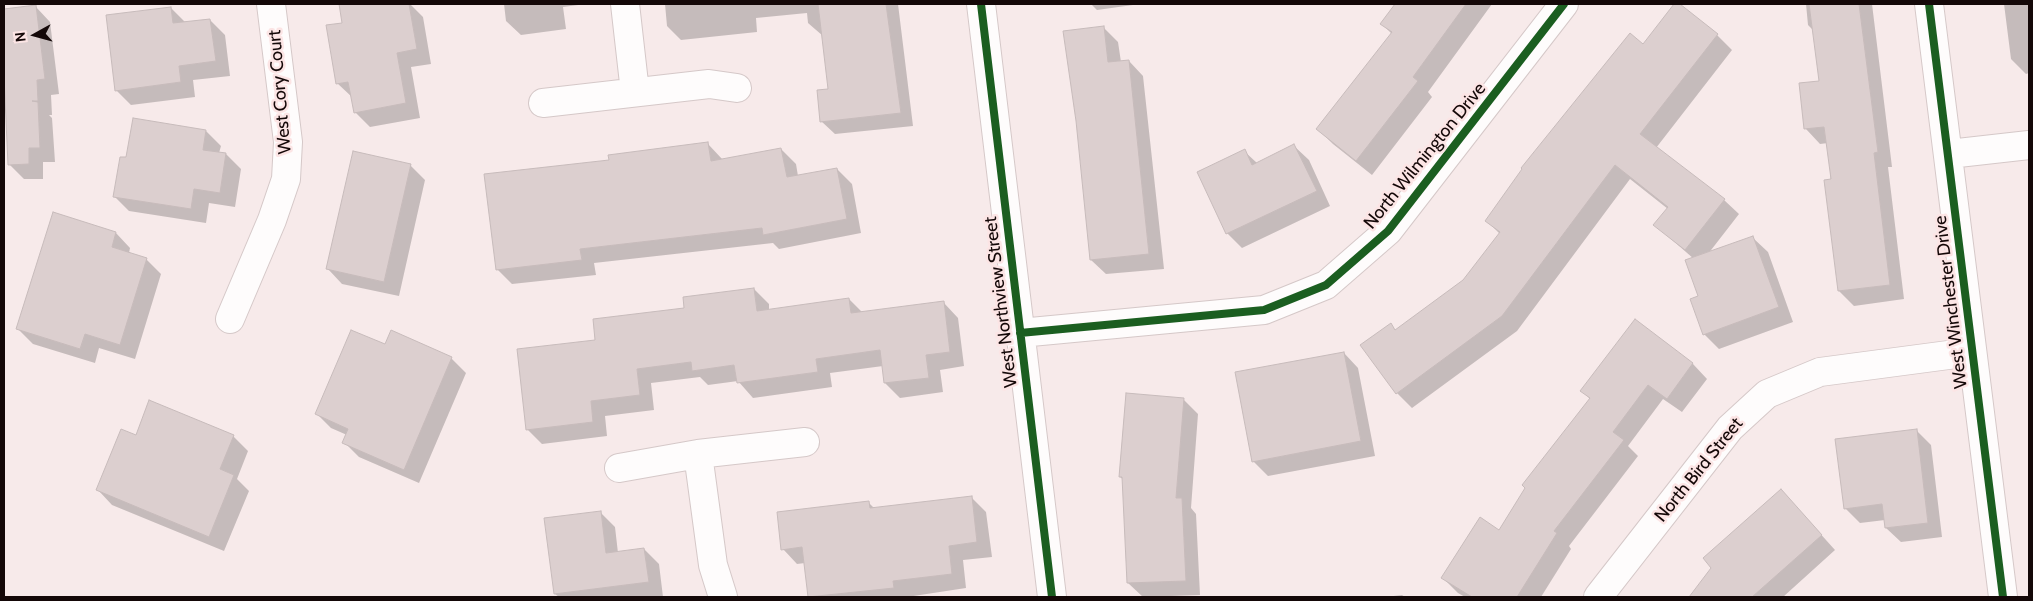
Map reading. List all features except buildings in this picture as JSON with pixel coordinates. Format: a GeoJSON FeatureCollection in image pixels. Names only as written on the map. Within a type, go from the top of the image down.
{"type":"FeatureCollection","features":[{"type":"Feature","properties":{"kind":"street","name":"West Cory Court"},"geometry":{"type":"LineString","coordinates":[[230,319],[272,220],[286,179],[288,142],[271,4]]}},
{"type":"Feature","properties":{"kind":"street"},"geometry":{"type":"LineString","coordinates":[[625,4],[635,92]]}},
{"type":"Feature","properties":{"kind":"street","name":"West Northview Street"},"geometry":{"type":"LineString","coordinates":[[981,4],[1052,597]]}},
{"type":"Feature","properties":{"kind":"street","name":"North Wilmington Drive"},"geometry":{"type":"LineString","coordinates":[[1020,333],[1264,310],[1326,285],[1388,231],[1564,4]]}},
{"type":"Feature","properties":{"kind":"street","name":"West Winchester Drive"},"geometry":{"type":"LineString","coordinates":[[1929,4],[2003,597]]}},
{"type":"Feature","properties":{"kind":"street"},"geometry":{"type":"LineString","coordinates":[[543,102],[709,84],[737,88]]}},
{"type":"Feature","properties":{"kind":"street"},"geometry":{"type":"LineString","coordinates":[[1949,154],[2029,144]]}},
{"type":"Feature","properties":{"kind":"street","name":"North Bird Street"},"geometry":{"type":"LineString","coordinates":[[1598,597],[1730,428],[1767,394],[1820,372],[1971,352]]}},
{"type":"Feature","properties":{"kind":"street"},"geometry":{"type":"LineString","coordinates":[[619,468],[698,454],[805,442]]}},
{"type":"Feature","properties":{"kind":"street"},"geometry":{"type":"LineString","coordinates":[[698,454],[713,565],[724,597]]}},
{"type":"Feature","properties":{"kind":"cycle path"},"geometry":{"type":"LineString","coordinates":[[981,4],[1052,597]]}},
{"type":"Feature","properties":{"kind":"cycle path"},"geometry":{"type":"LineString","coordinates":[[1020,333],[1264,310],[1326,285],[1388,231],[1564,4]]}},
{"type":"Feature","properties":{"kind":"cycle path"},"geometry":{"type":"LineString","coordinates":[[1929,4],[2003,597]]}}]}
